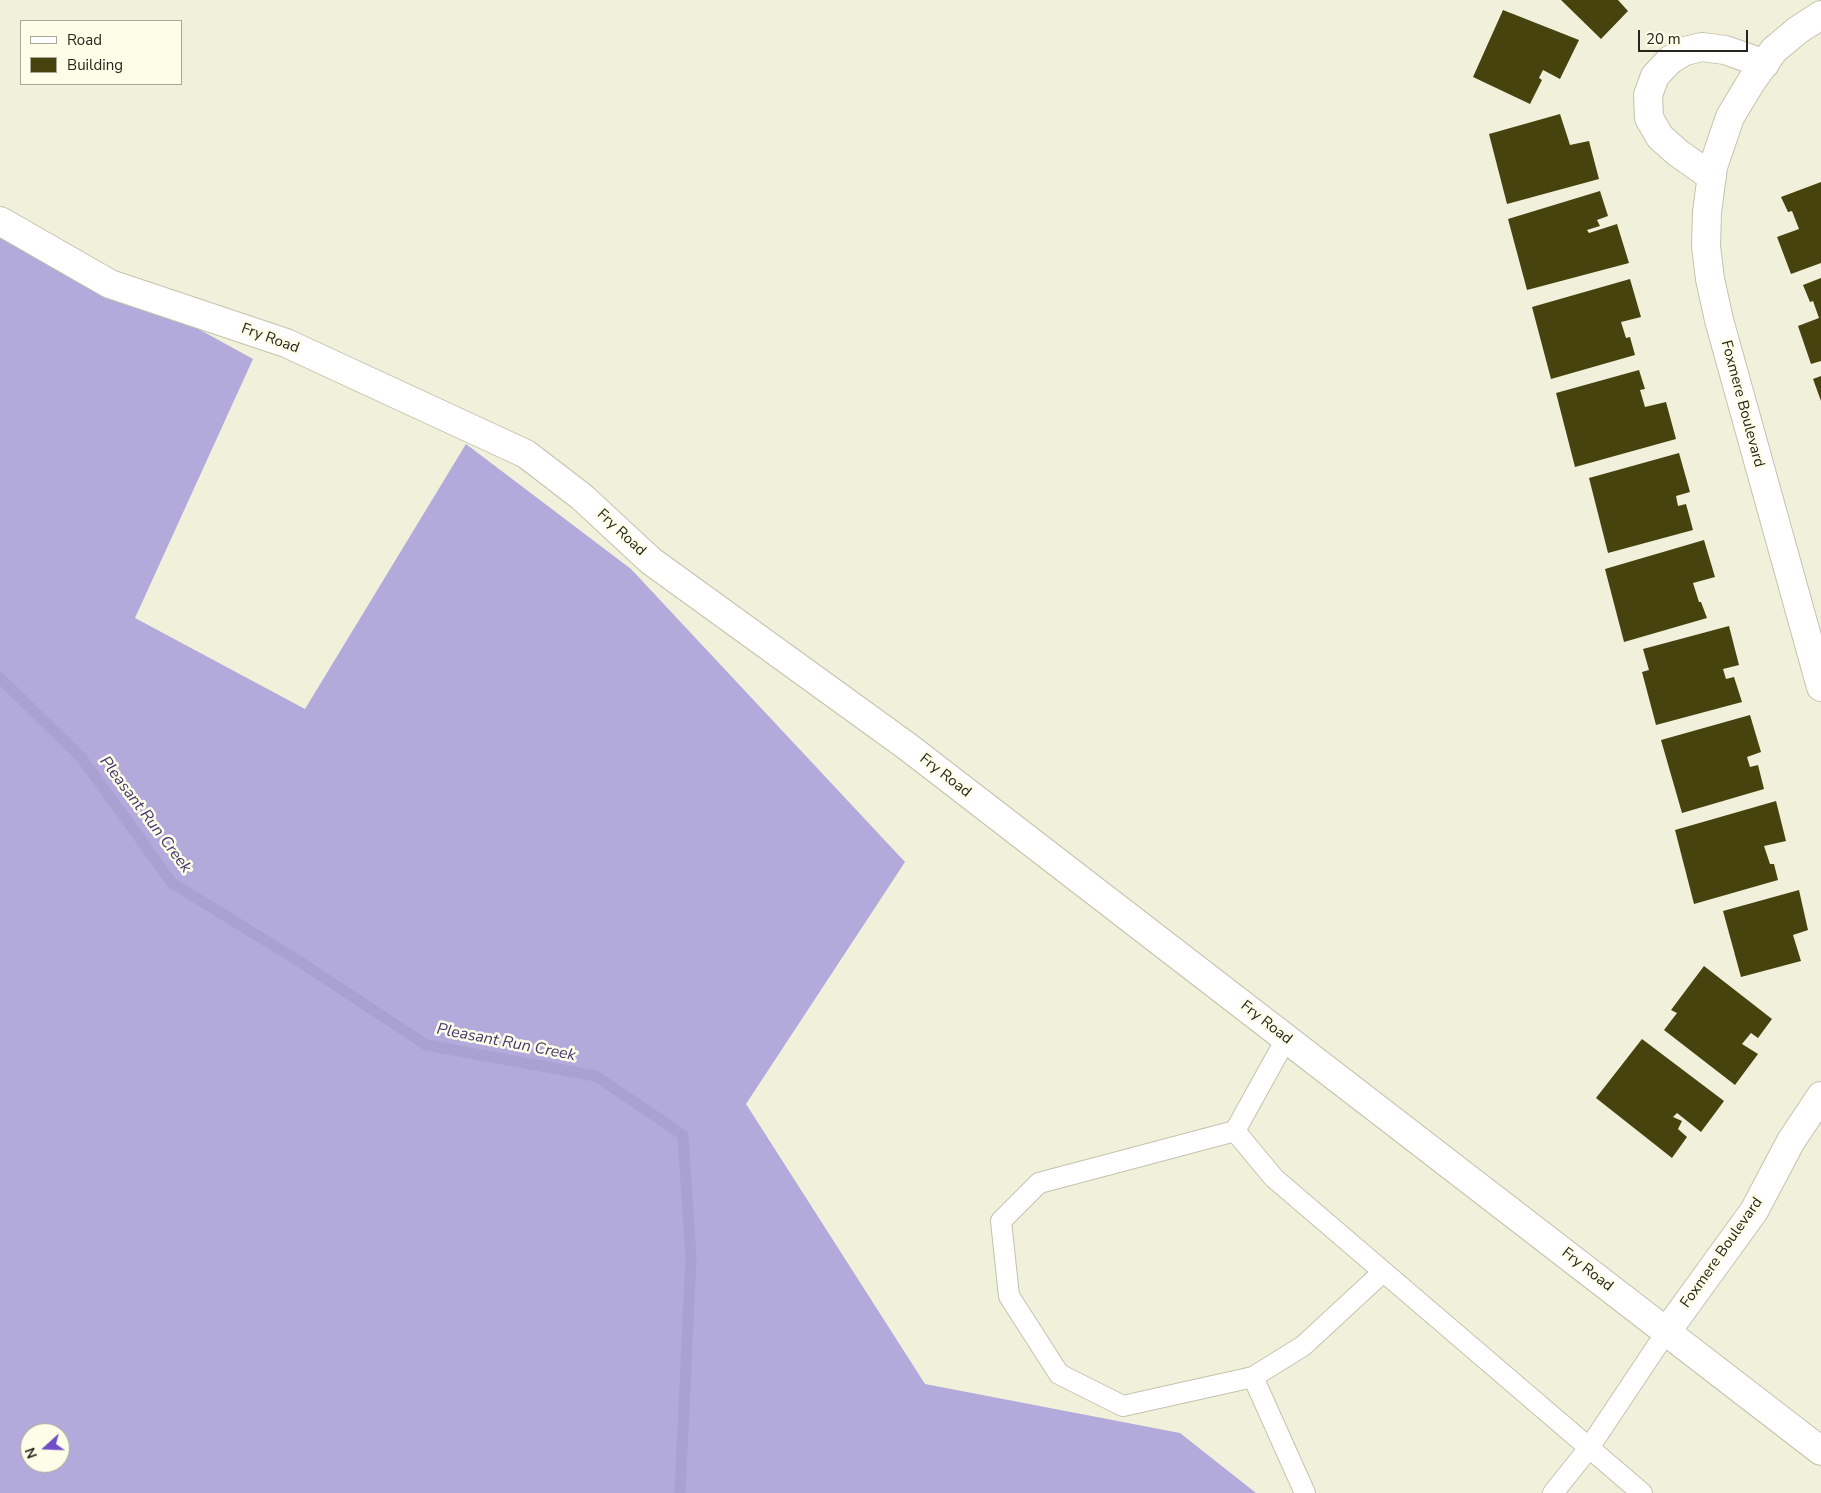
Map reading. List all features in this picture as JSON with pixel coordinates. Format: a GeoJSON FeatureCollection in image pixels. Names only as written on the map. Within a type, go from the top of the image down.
{"type":"FeatureCollection","features":[{"type":"Feature","properties":{"kind":"street","name":"Foxmere Boulevard"},"geometry":{"type":"LineString","coordinates":[[1821,15],[1798,30],[1774,50],[1751,82],[1730,117],[1713,167],[1707,212],[1706,246],[1710,279],[1719,320],[1821,687]]}},
{"type":"Feature","properties":{"kind":"street"},"geometry":{"type":"LineString","coordinates":[[1712,177],[1678,153],[1660,137],[1649,118],[1648,95],[1655,76],[1670,60],[1685,51],[1702,46],[1725,50],[1765,64]]}},
{"type":"Feature","properties":{"kind":"street","name":"Fry Road"},"geometry":{"type":"LineString","coordinates":[[0,221],[110,284],[286,343],[526,454],[582,497],[651,561],[908,747],[1821,1451]]}},
{"type":"Feature","properties":{"kind":"street","name":"Foxmere Boulevard"},"geometry":{"type":"LineString","coordinates":[[1667,1331],[1754,1211],[1791,1141],[1821,1096]]}},
{"type":"Feature","properties":{"kind":"lane"},"geometry":{"type":"LineString","coordinates":[[1286,1038],[1235,1131],[1039,1183],[1001,1220],[1009,1296],[1059,1374],[1123,1406],[1253,1377],[1303,1346],[1383,1272]]}},
{"type":"Feature","properties":{"kind":"lane"},"geometry":{"type":"LineString","coordinates":[[1235,1131],[1274,1178],[1642,1493]]}},
{"type":"Feature","properties":{"kind":"lane"},"geometry":{"type":"LineString","coordinates":[[1553,1493],[1589,1448],[1667,1331]]}},
{"type":"Feature","properties":{"kind":"lane"},"geometry":{"type":"LineString","coordinates":[[1253,1377],[1305,1493]]}},
{"type":"Feature","properties":{"kind":"shaded area"},"geometry":{"type":"Polygon","coordinates":[[[0,220],[253,359],[135,618],[305,709],[466,444],[631,569],[905,862],[746,1104],[925,1384],[1180,1433],[1256,1493],[0,1493],[0,220]]]}},
{"type":"Feature","properties":{"kind":"building"},"geometry":{"type":"Polygon","coordinates":[[[1561,0],[1618,0],[1628,11],[1601,39],[1561,0]]]}},
{"type":"Feature","properties":{"kind":"building"},"geometry":{"type":"Polygon","coordinates":[[[1503,10],[1579,40],[1560,79],[1543,70],[1539,78],[1542,80],[1530,104],[1473,77],[1503,10]]]}},
{"type":"Feature","properties":{"kind":"building"},"geometry":{"type":"Polygon","coordinates":[[[1560,114],[1570,145],[1589,141],[1599,179],[1507,204],[1489,134],[1560,114]]]}},
{"type":"Feature","properties":{"kind":"building"},"geometry":{"type":"Polygon","coordinates":[[[1821,182],[1821,263],[1791,274],[1777,237],[1799,229],[1792,211],[1788,212],[1781,197],[1821,182]]]}},
{"type":"Feature","properties":{"kind":"building"},"geometry":{"type":"Polygon","coordinates":[[[1600,191],[1608,216],[1597,220],[1600,226],[1587,230],[1589,233],[1617,224],[1629,263],[1527,290],[1508,219],[1600,191]]]}},
{"type":"Feature","properties":{"kind":"building"},"geometry":{"type":"Polygon","coordinates":[[[1821,278],[1821,361],[1811,364],[1798,326],[1819,318],[1813,301],[1810,302],[1803,285],[1821,278]]]}},
{"type":"Feature","properties":{"kind":"building"},"geometry":{"type":"Polygon","coordinates":[[[1630,279],[1641,317],[1621,322],[1626,338],[1630,337],[1635,355],[1551,379],[1532,307],[1630,279]]]}},
{"type":"Feature","properties":{"kind":"building"},"geometry":{"type":"Polygon","coordinates":[[[1639,370],[1645,389],[1640,390],[1645,407],[1666,402],[1676,439],[1575,467],[1556,393],[1639,370]]]}},
{"type":"Feature","properties":{"kind":"building"},"geometry":{"type":"Polygon","coordinates":[[[1821,376],[1821,401],[1813,379],[1821,376]]]}},
{"type":"Feature","properties":{"kind":"building"},"geometry":{"type":"Polygon","coordinates":[[[1679,453],[1690,492],[1676,496],[1678,506],[1686,504],[1693,530],[1608,553],[1589,478],[1679,453]]]}},
{"type":"Feature","properties":{"kind":"building"},"geometry":{"type":"Polygon","coordinates":[[[1704,540],[1715,577],[1693,583],[1707,618],[1624,642],[1605,569],[1704,540]]]}},
{"type":"Feature","properties":{"kind":"building"},"geometry":{"type":"Polygon","coordinates":[[[1729,626],[1739,665],[1723,669],[1726,679],[1734,677],[1742,702],[1656,725],[1642,672],[1649,670],[1643,649],[1729,626]]]}},
{"type":"Feature","properties":{"kind":"building"},"geometry":{"type":"Polygon","coordinates":[[[1750,715],[1761,752],[1747,757],[1750,767],[1758,765],[1764,789],[1682,813],[1661,740],[1750,715]]]}},
{"type":"Feature","properties":{"kind":"building"},"geometry":{"type":"Polygon","coordinates":[[[1776,801],[1786,841],[1764,846],[1770,864],[1774,864],[1778,880],[1694,904],[1675,830],[1776,801]]]}},
{"type":"Feature","properties":{"kind":"building"},"geometry":{"type":"Polygon","coordinates":[[[1799,890],[1808,930],[1793,935],[1801,961],[1741,977],[1723,911],[1799,890]]]}},
{"type":"Feature","properties":{"kind":"building"},"geometry":{"type":"Polygon","coordinates":[[[1704,966],[1772,1019],[1758,1038],[1751,1033],[1742,1044],[1758,1054],[1735,1085],[1664,1030],[1677,1013],[1671,1010],[1704,966]]]}},
{"type":"Feature","properties":{"kind":"building"},"geometry":{"type":"Polygon","coordinates":[[[1642,1039],[1724,1101],[1701,1132],[1677,1113],[1673,1117],[1682,1121],[1678,1129],[1687,1137],[1672,1158],[1596,1098],[1642,1039]]]}},
{"type":"Feature","properties":{"kind":"waterway","name":"Pleasant Run Creek"},"geometry":{"type":"LineString","coordinates":[[0,678],[81,757],[172,883],[302,963],[426,1045],[596,1076],[683,1135],[691,1258],[680,1493]]}}]}
